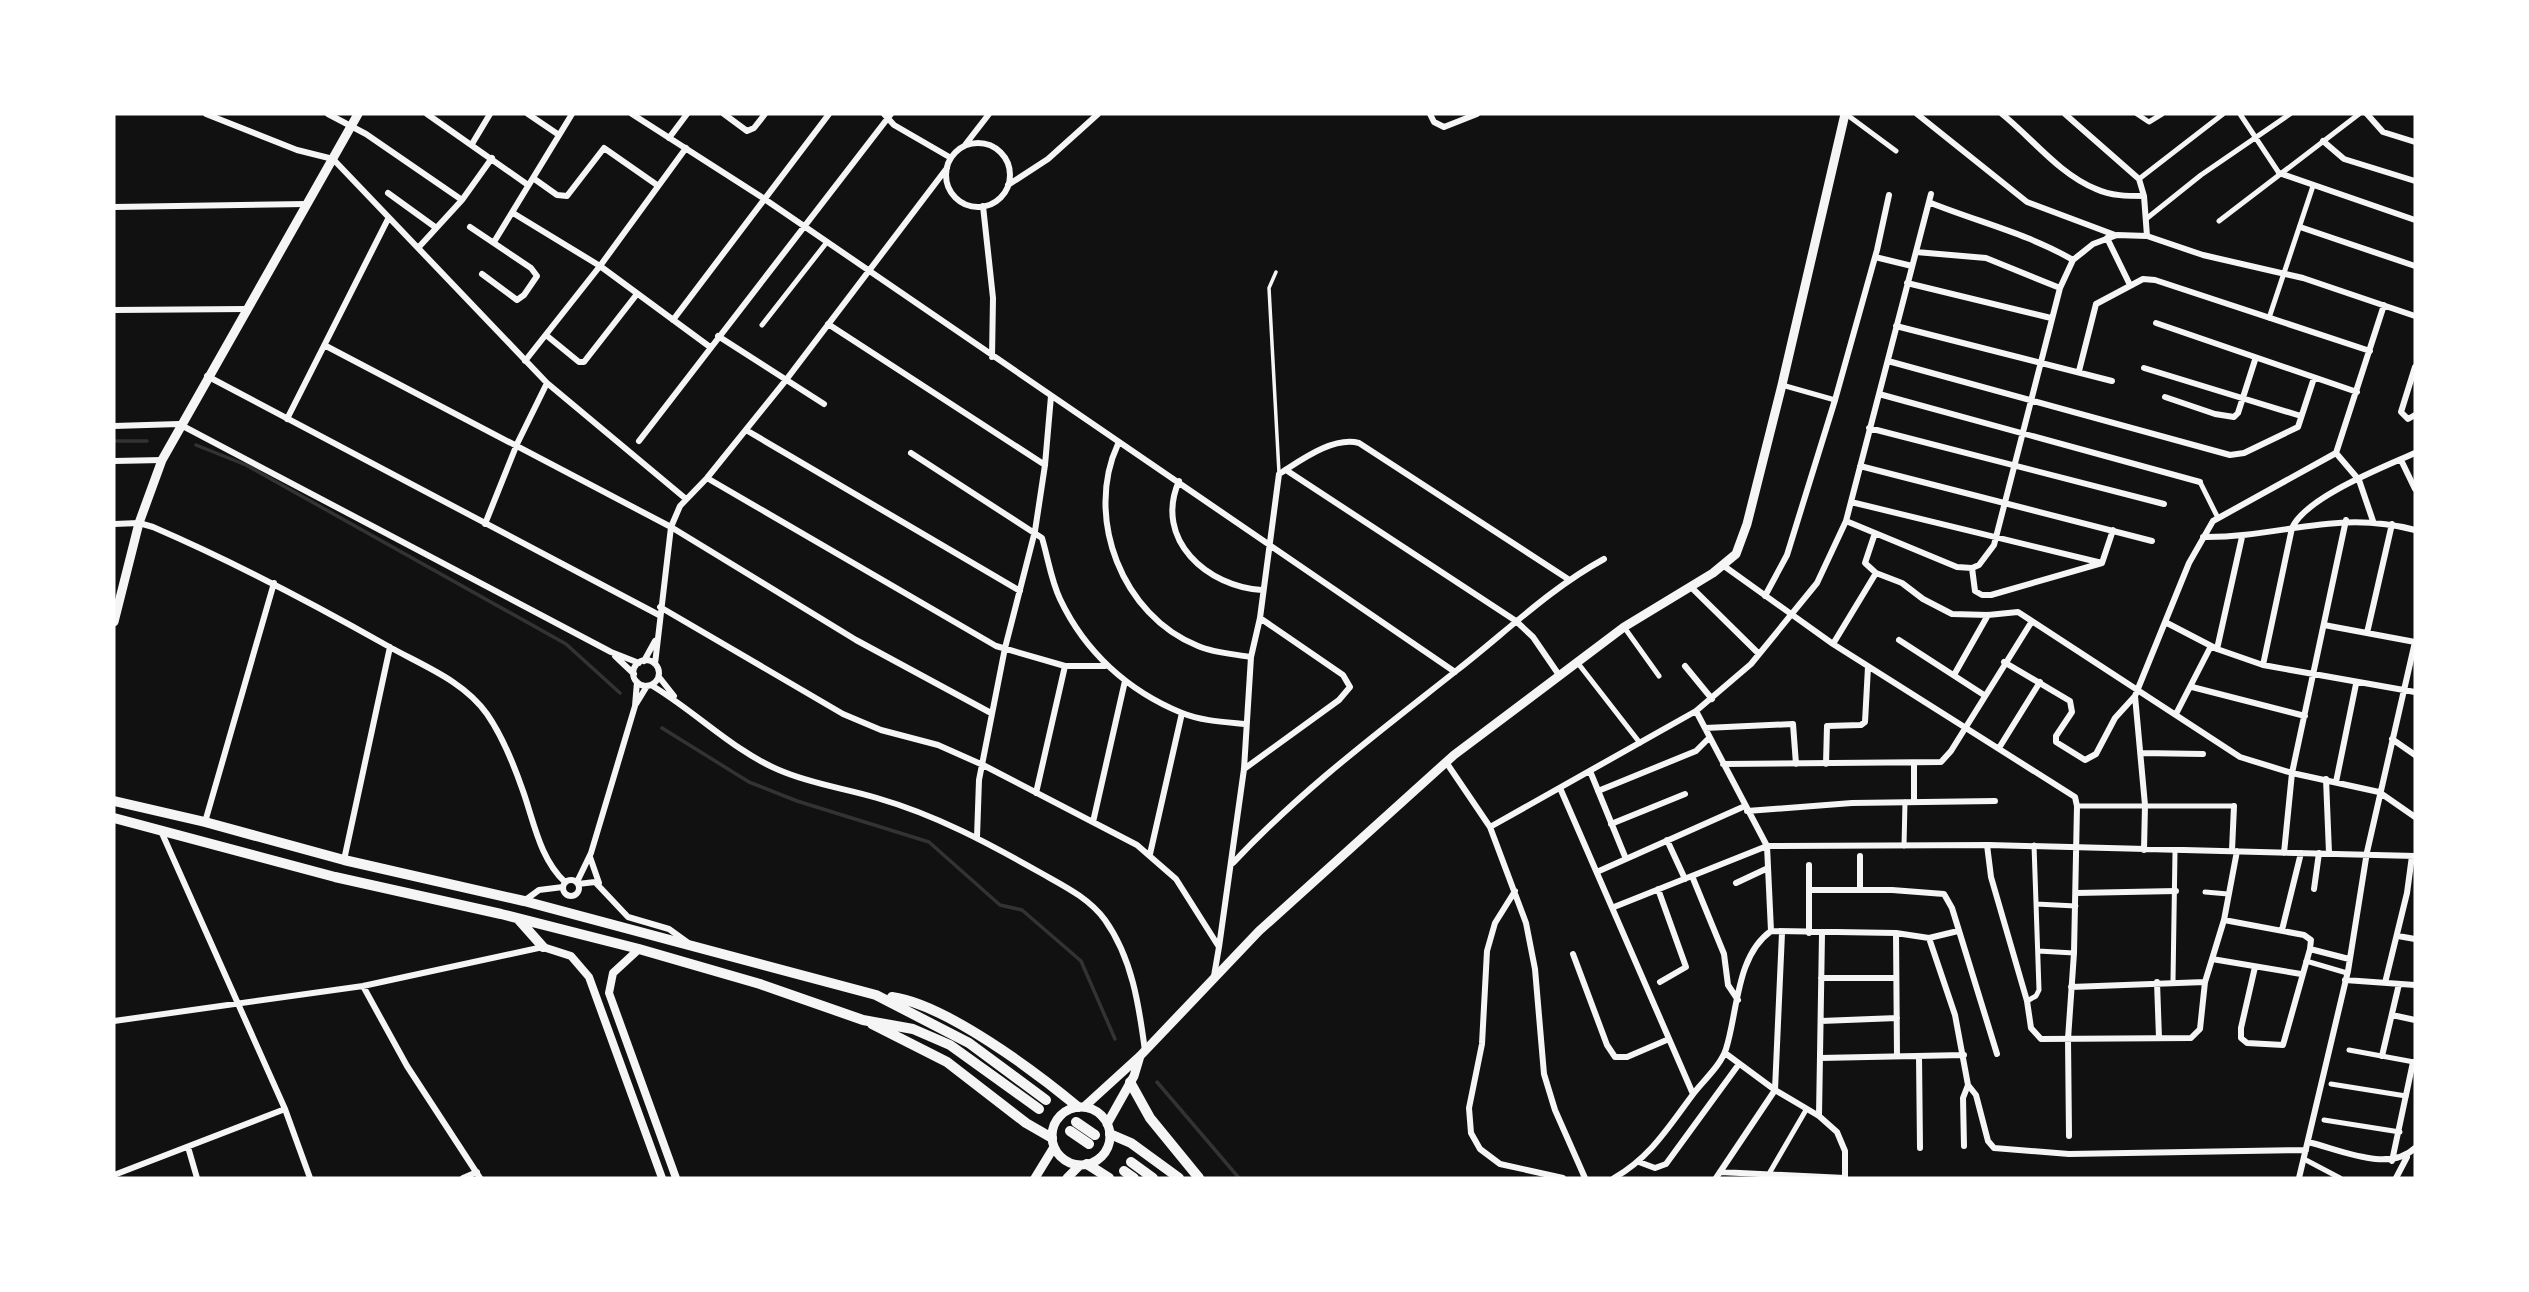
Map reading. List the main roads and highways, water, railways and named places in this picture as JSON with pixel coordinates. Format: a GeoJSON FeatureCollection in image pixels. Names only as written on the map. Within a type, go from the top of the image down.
{"type":"FeatureCollection","features":[{"type":"Feature","properties":{"kind":"highway"},"geometry":{"type":"LineString","coordinates":[[114,801],[205,822],[344,860],[524,901],[884,997],[915,1002],[961,1024],[1081,1107]]}},
{"type":"Feature","properties":{"kind":"highway"},"geometry":{"type":"LineString","coordinates":[[114,818],[335,877],[639,949],[760,984],[863,1020],[947,1062],[1053,1142]]}},
{"type":"Feature","properties":{"kind":"highway"},"geometry":{"type":"LineString","coordinates":[[519,920],[542,947]]}},
{"type":"Feature","properties":{"kind":"highway"},"geometry":{"type":"LineString","coordinates":[[863,1020],[898,1024],[939,1039],[1043,1104],[969,1042],[884,997]]}},
{"type":"Feature","properties":{"kind":"highway"},"geometry":{"type":"LineString","coordinates":[[1130,1082],[1150,1118],[1199,1178]]}},
{"type":"Feature","properties":{"kind":"highway"},"geometry":{"type":"LineString","coordinates":[[1073,1126],[1092,1140]]}},
{"type":"Feature","properties":{"kind":"highway"},"geometry":{"type":"LineString","coordinates":[[1108,1129],[1179,1178]]}},
{"type":"Feature","properties":{"kind":"highway"},"geometry":{"type":"LineString","coordinates":[[1084,1164],[1110,1178]]}},
{"type":"Feature","properties":{"kind":"highway"},"geometry":{"type":"LineString","coordinates":[[1133,1178],[1127,1166],[1153,1178]]}},
{"type":"Feature","properties":{"kind":"main road"},"geometry":{"type":"LineString","coordinates":[[114,622],[139,523],[162,460],[179,424],[358,114]]}},
{"type":"Feature","properties":{"kind":"main road"},"geometry":{"type":"LineString","coordinates":[[1035,1178],[1053,1142],[1059,1117],[1081,1107],[1142,1053],[1214,976],[1446,762],[1624,627],[1724,566],[1736,554],[1747,524],[1782,385],[1845,114]]}},
{"type":"Feature","properties":{"kind":"main road"},"geometry":{"type":"LineString","coordinates":[[1067,1178],[1106,1150],[1108,1129],[1142,1053]]}},
{"type":"Feature","properties":{"kind":"main road"},"geometry":{"type":"LineString","coordinates":[[1081,1107],[1098,1112],[1108,1129]]}},
{"type":"Feature","properties":{"kind":"main road"},"geometry":{"type":"LineString","coordinates":[[1053,1142],[1069,1162],[1084,1164]]}},
{"type":"Feature","properties":{"kind":"waterway"},"geometry":{"type":"LineString","coordinates":[[114,441],[147,441]]}},
{"type":"Feature","properties":{"kind":"waterway"},"geometry":{"type":"LineString","coordinates":[[196,445],[246,465],[566,644],[620,693]]}},
{"type":"Feature","properties":{"kind":"waterway"},"geometry":{"type":"LineString","coordinates":[[662,728],[749,782],[797,801],[929,842],[1000,905],[1022,910],[1081,961],[1115,1039]]}},
{"type":"Feature","properties":{"kind":"waterway"},"geometry":{"type":"LineString","coordinates":[[1157,1082],[1239,1178]]}}]}
